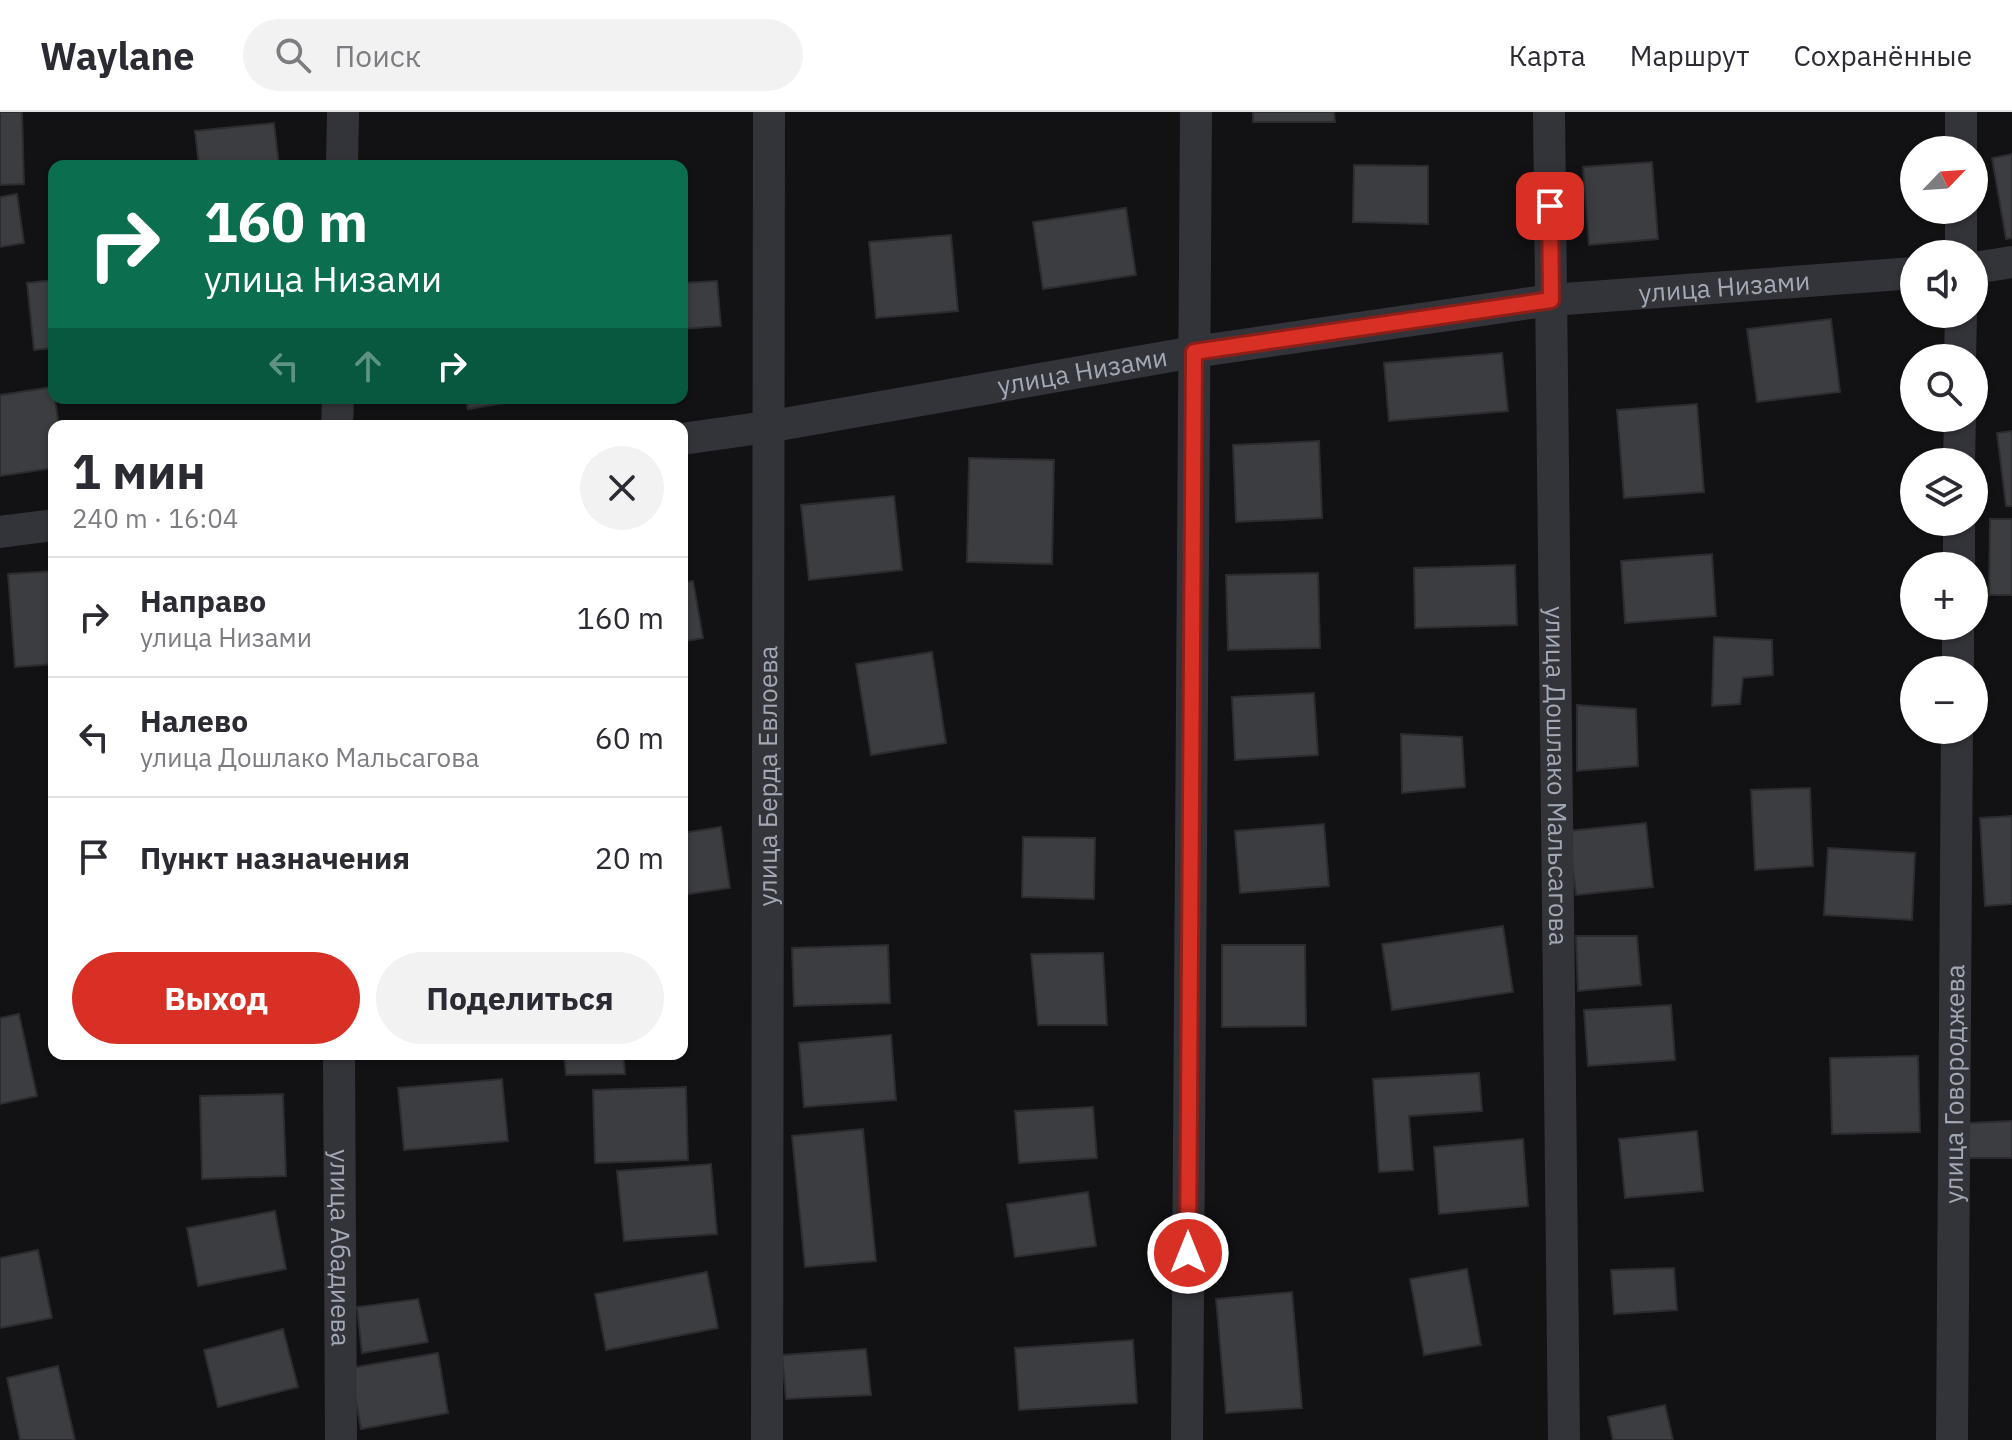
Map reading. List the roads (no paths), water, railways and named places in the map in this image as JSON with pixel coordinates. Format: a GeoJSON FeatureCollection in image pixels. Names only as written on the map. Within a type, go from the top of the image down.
{"type":"FeatureCollection","features":[{"type":"Feature","properties":{"kind":"street"},"geometry":{"type":"LineString","coordinates":[[342,160],[343,112]]}},
{"type":"Feature","properties":{"kind":"street","name":"улица Берда Евлоева"},"geometry":{"type":"LineString","coordinates":[[767,1440],[769,112]]}},
{"type":"Feature","properties":{"kind":"street"},"geometry":{"type":"LineString","coordinates":[[1187,1440],[1196,112]]}},
{"type":"Feature","properties":{"kind":"street","name":"улица Дошлако Мальсагова"},"geometry":{"type":"LineString","coordinates":[[1549,112],[1564,1440]]}},
{"type":"Feature","properties":{"kind":"street"},"geometry":{"type":"LineString","coordinates":[[1961,112],[1961,136]]}},
{"type":"Feature","properties":{"kind":"street"},"geometry":{"type":"LineString","coordinates":[[1988,266],[2012,262]]}},
{"type":"Feature","properties":{"kind":"street","name":"улица Низами"},"geometry":{"type":"LineString","coordinates":[[688,438],[1194,352],[1551,300],[1900,274]]}},
{"type":"Feature","properties":{"kind":"street"},"geometry":{"type":"LineString","coordinates":[[0,532],[48,526]]}},
{"type":"Feature","properties":{"kind":"street","name":"улица Говороджева"},"geometry":{"type":"LineString","coordinates":[[1952,1440],[1957,744]]}},
{"type":"Feature","properties":{"kind":"street","name":"улица Абадиева"},"geometry":{"type":"LineString","coordinates":[[339,1060],[341,1440]]}}]}
